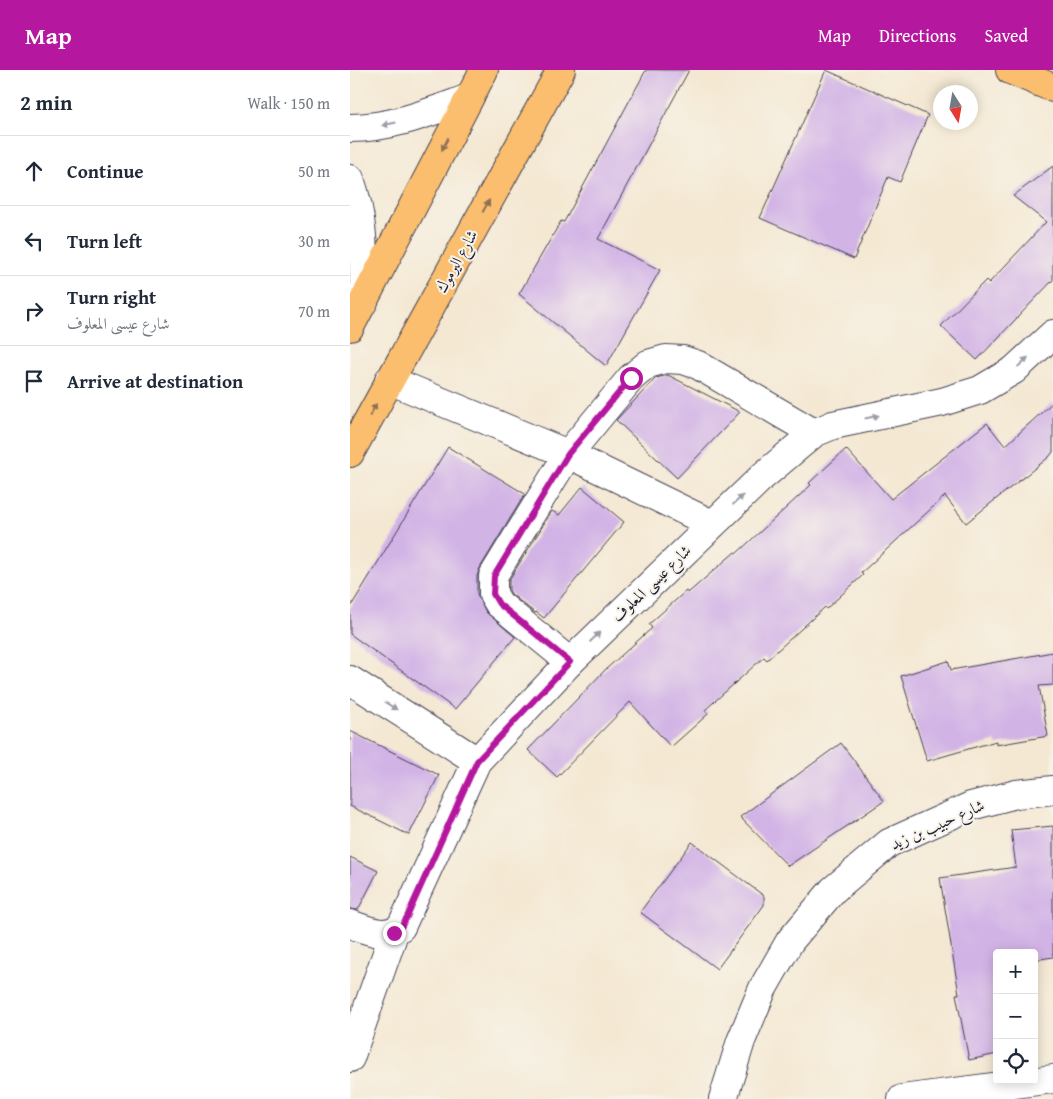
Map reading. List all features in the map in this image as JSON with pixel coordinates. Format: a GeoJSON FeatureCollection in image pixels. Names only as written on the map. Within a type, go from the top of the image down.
{"type":"FeatureCollection","features":[{"type":"Feature","properties":{"kind":"highway"},"geometry":{"type":"LineString","coordinates":[[350,326],[484,70]]}},
{"type":"Feature","properties":{"kind":"highway"},"geometry":{"type":"LineString","coordinates":[[1010,70],[1053,88]]}},
{"type":"Feature","properties":{"kind":"highway","name":"شارع اليرموك"},"geometry":{"type":"LineString","coordinates":[[350,453],[389,380],[562,76]]}},
{"type":"Feature","properties":{"kind":"street"},"geometry":{"type":"LineString","coordinates":[[350,128],[385,125],[417,117],[469,98]]}},
{"type":"Feature","properties":{"kind":"street"},"geometry":{"type":"LineString","coordinates":[[350,179],[362,227],[364,301]]}},
{"type":"Feature","properties":{"kind":"street","name":"شارع عيسى المعلوف"},"geometry":{"type":"LineString","coordinates":[[350,1058],[394,933],[401,927],[407,917],[477,761],[570,662],[763,476],[814,433],[833,425],[942,402],[980,390],[1014,370],[1053,334]]}},
{"type":"Feature","properties":{"kind":"street"},"geometry":{"type":"LineString","coordinates":[[570,662],[499,604],[493,594],[494,576],[568,454],[631,378],[648,364],[666,359],[683,360],[698,365],[814,433]]}},
{"type":"Feature","properties":{"kind":"street"},"geometry":{"type":"LineString","coordinates":[[389,380],[568,454],[712,524]]}},
{"type":"Feature","properties":{"kind":"street"},"geometry":{"type":"LineString","coordinates":[[350,680],[477,761]]}},
{"type":"Feature","properties":{"kind":"street","name":"شارع حبيب بن زيد"},"geometry":{"type":"LineString","coordinates":[[723,1099],[741,1042],[763,988],[790,941],[833,890],[889,843],[971,806],[1016,794],[1053,790]]}},
{"type":"Feature","properties":{"kind":"street"},"geometry":{"type":"LineString","coordinates":[[350,924],[382,934],[394,933]]}},
{"type":"Feature","properties":{"kind":"street"},"geometry":{"type":"LineString","coordinates":[[902,1099],[1053,1079]]}},
{"type":"Feature","properties":{"kind":"building"},"geometry":{"type":"Polygon","coordinates":[[[646,70],[689,70],[598,239],[660,270],[606,366],[519,294],[561,221],[564,222],[646,70]]]}},
{"type":"Feature","properties":{"kind":"building"},"geometry":{"type":"Polygon","coordinates":[[[826,70],[928,115],[900,182],[888,177],[854,259],[760,218],[826,70]]]}},
{"type":"Feature","properties":{"kind":"building"},"geometry":{"type":"Polygon","coordinates":[[[1053,166],[1053,280],[977,360],[941,326],[986,280],[989,283],[1046,222],[1013,196],[1053,166]]]}},
{"type":"Feature","properties":{"kind":"building"},"geometry":{"type":"Polygon","coordinates":[[[668,375],[740,412],[677,478],[616,420],[656,378],[668,375]]]}},
{"type":"Feature","properties":{"kind":"building"},"geometry":{"type":"Polygon","coordinates":[[[1053,402],[1053,452],[1049,457],[966,523],[945,496],[861,573],[863,575],[826,609],[825,607],[767,660],[764,657],[705,710],[708,714],[671,747],[630,702],[557,777],[528,750],[605,670],[652,628],[649,624],[686,591],[688,593],[735,552],[737,553],[811,485],[809,483],[846,449],[891,499],[987,423],[1005,446],[1053,402]]]}},
{"type":"Feature","properties":{"kind":"building"},"geometry":{"type":"Polygon","coordinates":[[[448,447],[525,494],[477,576],[477,594],[486,612],[515,637],[455,709],[350,634],[350,608],[448,447]]]}},
{"type":"Feature","properties":{"kind":"building"},"geometry":{"type":"Polygon","coordinates":[[[582,487],[624,522],[544,618],[511,594],[509,580],[552,511],[559,515],[582,487]]]}},
{"type":"Feature","properties":{"kind":"building"},"geometry":{"type":"Polygon","coordinates":[[[1053,652],[1053,685],[1039,686],[1048,736],[996,745],[996,741],[927,761],[901,676],[948,661],[951,670],[1053,652]]]}},
{"type":"Feature","properties":{"kind":"building"},"geometry":{"type":"Polygon","coordinates":[[[350,731],[439,775],[409,835],[350,806],[350,731]]]}},
{"type":"Feature","properties":{"kind":"building"},"geometry":{"type":"Polygon","coordinates":[[[841,743],[884,801],[788,866],[740,817],[841,743]]]}},
{"type":"Feature","properties":{"kind":"building"},"geometry":{"type":"Polygon","coordinates":[[[1053,826],[1053,957],[1038,959],[1038,949],[993,949],[993,1055],[969,1060],[956,994],[959,994],[940,878],[1016,867],[1011,830],[1053,826]]]}},
{"type":"Feature","properties":{"kind":"building"},"geometry":{"type":"Polygon","coordinates":[[[692,842],[764,896],[764,905],[717,969],[640,912],[692,842]]]}},
{"type":"Feature","properties":{"kind":"building"},"geometry":{"type":"Polygon","coordinates":[[[350,857],[378,871],[358,910],[350,909],[350,857]]]}},
{"type":"Feature","properties":{"kind":"route"},"geometry":{"type":"LineString","coordinates":[[394,933],[401,927],[407,917],[477,761],[570,662],[499,604],[493,594],[494,576],[568,454],[631,378]]}}]}
